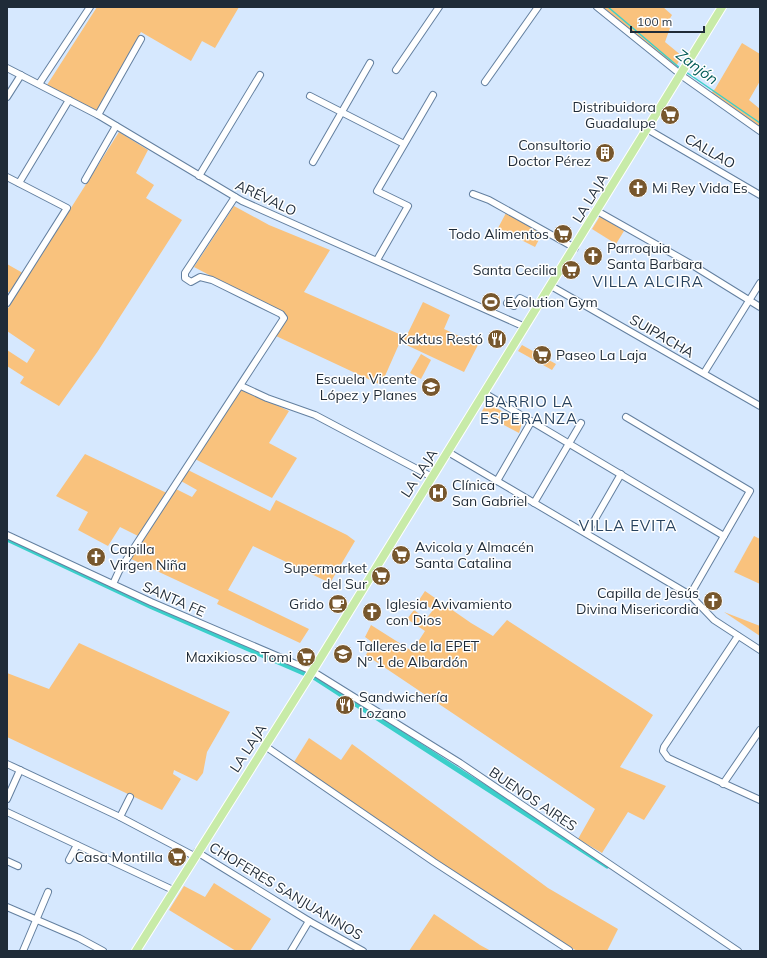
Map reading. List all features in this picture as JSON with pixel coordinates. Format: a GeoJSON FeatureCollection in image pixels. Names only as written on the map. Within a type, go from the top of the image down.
{"type":"FeatureCollection","features":[{"type":"Feature","properties":{"kind":"main road","name":"LA LAJA"},"geometry":{"type":"LineString","coordinates":[[136,951],[526,327],[722,7]]}},
{"type":"Feature","properties":{"kind":"street"},"geometry":{"type":"LineString","coordinates":[[39,84],[90,7]]}},
{"type":"Feature","properties":{"kind":"street"},"geometry":{"type":"LineString","coordinates":[[396,70],[439,7]]}},
{"type":"Feature","properties":{"kind":"street"},"geometry":{"type":"LineString","coordinates":[[485,82],[538,7]]}},
{"type":"Feature","properties":{"kind":"street"},"geometry":{"type":"LineString","coordinates":[[597,7],[680,74],[760,131]]}},
{"type":"Feature","properties":{"kind":"street"},"geometry":{"type":"LineString","coordinates":[[98,115],[141,39]]}},
{"type":"Feature","properties":{"kind":"street"},"geometry":{"type":"LineString","coordinates":[[313,162],[370,63]]}},
{"type":"Feature","properties":{"kind":"street","name":"ARÉVALO"},"geometry":{"type":"LineString","coordinates":[[7,68],[98,115],[235,198],[526,327]]}},
{"type":"Feature","properties":{"kind":"street"},"geometry":{"type":"LineString","coordinates":[[7,97],[21,75]]}},
{"type":"Feature","properties":{"kind":"street"},"geometry":{"type":"LineString","coordinates":[[199,176],[260,75]]}},
{"type":"Feature","properties":{"kind":"street"},"geometry":{"type":"LineString","coordinates":[[377,260],[408,206],[377,191],[433,95]]}},
{"type":"Feature","properties":{"kind":"street"},"geometry":{"type":"LineString","coordinates":[[310,96],[404,144]]}},
{"type":"Feature","properties":{"kind":"street"},"geometry":{"type":"LineString","coordinates":[[19,183],[69,100]]}},
{"type":"Feature","properties":{"kind":"street"},"geometry":{"type":"LineString","coordinates":[[85,180],[116,126]]}},
{"type":"Feature","properties":{"kind":"street","name":"CALLAO"},"geometry":{"type":"LineString","coordinates":[[647,129],[760,195]]}},
{"type":"Feature","properties":{"kind":"street"},"geometry":{"type":"LineString","coordinates":[[7,177],[67,208],[7,303]]}},
{"type":"Feature","properties":{"kind":"street"},"geometry":{"type":"LineString","coordinates":[[473,194],[489,200],[575,248]]}},
{"type":"Feature","properties":{"kind":"street"},"geometry":{"type":"LineString","coordinates":[[112,584],[119,571],[272,339],[284,318],[283,315],[205,277],[200,277],[191,282],[185,278],[185,273],[235,198]]}},
{"type":"Feature","properties":{"kind":"street"},"geometry":{"type":"LineString","coordinates":[[597,211],[689,263],[760,307]]}},
{"type":"Feature","properties":{"kind":"street"},"geometry":{"type":"LineString","coordinates":[[704,373],[760,282]]}},
{"type":"Feature","properties":{"kind":"street","name":"SUIPACHA"},"geometry":{"type":"LineString","coordinates":[[551,286],[760,406]]}},
{"type":"Feature","properties":{"kind":"street"},"geometry":{"type":"LineString","coordinates":[[507,303],[514,306],[520,298],[538,307]]}},
{"type":"Feature","properties":{"kind":"street"},"geometry":{"type":"LineString","coordinates":[[240,386],[267,398],[315,415],[432,476]]}},
{"type":"Feature","properties":{"kind":"street"},"geometry":{"type":"LineString","coordinates":[[484,393],[724,536]]}},
{"type":"Feature","properties":{"kind":"street"},"geometry":{"type":"LineString","coordinates":[[626,417],[750,491],[690,595]]}},
{"type":"Feature","properties":{"kind":"street"},"geometry":{"type":"LineString","coordinates":[[497,481],[531,422]]}},
{"type":"Feature","properties":{"kind":"street"},"geometry":{"type":"LineString","coordinates":[[534,503],[581,423]]}},
{"type":"Feature","properties":{"kind":"street"},"geometry":{"type":"LineString","coordinates":[[448,452],[690,595],[714,620],[760,650]]}},
{"type":"Feature","properties":{"kind":"street"},"geometry":{"type":"LineString","coordinates":[[587,533],[622,474]]}},
{"type":"Feature","properties":{"kind":"street","name":"SANTA FE"},"geometry":{"type":"LineString","coordinates":[[7,535],[310,674]]}},
{"type":"Feature","properties":{"kind":"street"},"geometry":{"type":"LineString","coordinates":[[738,636],[664,747],[664,751],[668,758],[760,800]]}},
{"type":"Feature","properties":{"kind":"street","name":"BUENOS AIRES"},"geometry":{"type":"LineString","coordinates":[[310,674],[460,763],[738,951]]}},
{"type":"Feature","properties":{"kind":"street"},"geometry":{"type":"LineString","coordinates":[[723,784],[760,730]]}},
{"type":"Feature","properties":{"kind":"street"},"geometry":{"type":"LineString","coordinates":[[265,746],[440,866],[569,950]]}},
{"type":"Feature","properties":{"kind":"street","name":"CHOFERES SANJUANINOS"},"geometry":{"type":"LineString","coordinates":[[7,764],[196,854],[362,951]]}},
{"type":"Feature","properties":{"kind":"street"},"geometry":{"type":"LineString","coordinates":[[7,799],[20,770]]}},
{"type":"Feature","properties":{"kind":"street"},"geometry":{"type":"LineString","coordinates":[[120,817],[130,797]]}},
{"type":"Feature","properties":{"kind":"street"},"geometry":{"type":"LineString","coordinates":[[7,812],[173,890]]}},
{"type":"Feature","properties":{"kind":"street"},"geometry":{"type":"LineString","coordinates":[[69,860],[76,845]]}},
{"type":"Feature","properties":{"kind":"street"},"geometry":{"type":"LineString","coordinates":[[7,861],[18,866]]}},
{"type":"Feature","properties":{"kind":"street"},"geometry":{"type":"LineString","coordinates":[[23,951],[48,892]]}},
{"type":"Feature","properties":{"kind":"street"},"geometry":{"type":"LineString","coordinates":[[7,907],[36,919],[93,949],[103,951]]}},
{"type":"Feature","properties":{"kind":"street"},"geometry":{"type":"LineString","coordinates":[[291,951],[309,921]]}},
{"type":"Feature","properties":{"kind":"shaded area"},"geometry":{"type":"Polygon","coordinates":[[[97,7],[239,7],[215,48],[202,41],[191,61],[141,32],[97,112],[47,85],[97,7]]]}},
{"type":"Feature","properties":{"kind":"shaded area"},"geometry":{"type":"Polygon","coordinates":[[[601,7],[663,7],[672,15],[666,25],[670,28],[665,42],[682,56],[675,68],[656,51],[601,7]]]}},
{"type":"Feature","properties":{"kind":"shaded area"},"geometry":{"type":"Polygon","coordinates":[[[742,43],[760,54],[760,81],[749,100],[760,109],[760,127],[711,93],[715,89],[742,43]]]}},
{"type":"Feature","properties":{"kind":"shaded area"},"geometry":{"type":"Polygon","coordinates":[[[119,132],[148,150],[136,173],[154,185],[146,198],[182,220],[98,351],[59,406],[20,383],[24,377],[7,366],[7,350],[27,363],[35,350],[7,331],[7,310],[15,297],[7,291],[7,264],[28,276],[119,132]]]}},
{"type":"Feature","properties":{"kind":"shaded area"},"geometry":{"type":"Polygon","coordinates":[[[234,206],[269,225],[330,250],[304,292],[406,337],[423,302],[450,315],[444,329],[478,345],[464,372],[400,342],[381,385],[276,336],[287,316],[194,267],[234,206]]]}},
{"type":"Feature","properties":{"kind":"shaded area"},"geometry":{"type":"Polygon","coordinates":[[[506,213],[543,232],[535,247],[498,228],[506,213]]]}},
{"type":"Feature","properties":{"kind":"shaded area"},"geometry":{"type":"Polygon","coordinates":[[[600,216],[624,231],[616,244],[592,229],[600,216]]]}},
{"type":"Feature","properties":{"kind":"shaded area"},"geometry":{"type":"Polygon","coordinates":[[[522,345],[556,364],[552,370],[518,351],[522,345]]]}},
{"type":"Feature","properties":{"kind":"shaded area"},"geometry":{"type":"Polygon","coordinates":[[[421,354],[431,360],[421,379],[410,373],[421,354]]]}},
{"type":"Feature","properties":{"kind":"shaded area"},"geometry":{"type":"Polygon","coordinates":[[[241,388],[289,411],[269,443],[297,458],[272,498],[195,459],[241,388]]]}},
{"type":"Feature","properties":{"kind":"shaded area"},"geometry":{"type":"Polygon","coordinates":[[[486,404],[490,404],[522,423],[519,433],[481,413],[486,404]]]}},
{"type":"Feature","properties":{"kind":"shaded area"},"geometry":{"type":"Polygon","coordinates":[[[85,454],[171,495],[176,489],[192,497],[197,490],[181,481],[188,470],[270,511],[276,500],[347,535],[355,541],[330,583],[253,546],[228,590],[309,629],[300,643],[217,604],[219,600],[129,558],[142,538],[120,527],[108,546],[78,530],[88,512],[56,496],[85,454]]]}},
{"type":"Feature","properties":{"kind":"shaded area"},"geometry":{"type":"Polygon","coordinates":[[[754,536],[760,539],[760,584],[734,572],[754,536]]]}},
{"type":"Feature","properties":{"kind":"shaded area"},"geometry":{"type":"Polygon","coordinates":[[[425,591],[471,623],[493,636],[507,620],[653,715],[620,767],[666,786],[644,820],[628,812],[602,853],[578,839],[595,809],[366,655],[372,642],[365,637],[371,625],[412,651],[425,631],[407,619],[414,610],[426,619],[433,610],[419,600],[425,591]]]}},
{"type":"Feature","properties":{"kind":"shaded area"},"geometry":{"type":"Polygon","coordinates":[[[724,612],[760,626],[760,636],[724,612]]]}},
{"type":"Feature","properties":{"kind":"shaded area"},"geometry":{"type":"Polygon","coordinates":[[[79,643],[230,712],[207,752],[203,773],[197,781],[174,770],[173,774],[181,779],[162,810],[7,737],[7,673],[49,689],[79,643]]]}},
{"type":"Feature","properties":{"kind":"shaded area"},"geometry":{"type":"Polygon","coordinates":[[[309,738],[341,760],[352,744],[548,888],[618,929],[607,951],[577,951],[572,948],[496,901],[294,762],[309,738]]]}},
{"type":"Feature","properties":{"kind":"shaded area"},"geometry":{"type":"Polygon","coordinates":[[[214,883],[271,919],[250,951],[236,951],[169,910],[184,886],[205,897],[214,883]]]}},
{"type":"Feature","properties":{"kind":"shaded area"},"geometry":{"type":"Polygon","coordinates":[[[434,914],[480,945],[491,951],[409,951],[434,914]]]}},
{"type":"Feature","properties":{"kind":"waterway","name":"Zanjón"},"geometry":{"type":"LineString","coordinates":[[608,7],[681,69]]}},
{"type":"Feature","properties":{"kind":"waterway","name":"Zanjón"},"geometry":{"type":"LineString","coordinates":[[686,72],[760,123]]}},
{"type":"Feature","properties":{"kind":"waterway"},"geometry":{"type":"LineString","coordinates":[[7,539],[152,607],[315,678],[607,866]]}},
{"type":"Feature","properties":{"kind":"place","name":"Distribuidora Guadalupe"},"geometry":{"type":"Point","coordinates":[670,115]}},
{"type":"Feature","properties":{"kind":"place","name":"Consultorio Doctor Pérez"},"geometry":{"type":"Point","coordinates":[605,153]}},
{"type":"Feature","properties":{"kind":"place","name":"Mi Rey Vida Es"},"geometry":{"type":"Point","coordinates":[638,188]}},
{"type":"Feature","properties":{"kind":"place","name":"Todo Alimentos"},"geometry":{"type":"Point","coordinates":[563,234]}},
{"type":"Feature","properties":{"kind":"place","name":"Parroquia Santa Barbara"},"geometry":{"type":"Point","coordinates":[593,256]}},
{"type":"Feature","properties":{"kind":"place","name":"Santa Cecilia"},"geometry":{"type":"Point","coordinates":[571,270]}},
{"type":"Feature","properties":{"kind":"place","name":"Evolution Gym"},"geometry":{"type":"Point","coordinates":[491,302]}},
{"type":"Feature","properties":{"kind":"place","name":"Kaktus Restó"},"geometry":{"type":"Point","coordinates":[497,339]}},
{"type":"Feature","properties":{"kind":"place","name":"Paseo La Laja"},"geometry":{"type":"Point","coordinates":[542,355]}},
{"type":"Feature","properties":{"kind":"place","name":"Escuela Vicente López y Planes"},"geometry":{"type":"Point","coordinates":[431,387]}},
{"type":"Feature","properties":{"kind":"place","name":"Clínica San Gabriel"},"geometry":{"type":"Point","coordinates":[438,493]}},
{"type":"Feature","properties":{"kind":"place","name":"Avicola y Almacén Santa Catalina"},"geometry":{"type":"Point","coordinates":[401,555]}},
{"type":"Feature","properties":{"kind":"place","name":"Capilla Virgen Niña"},"geometry":{"type":"Point","coordinates":[96,557]}},
{"type":"Feature","properties":{"kind":"place","name":"Supermarket del Sur"},"geometry":{"type":"Point","coordinates":[381,576]}},
{"type":"Feature","properties":{"kind":"place","name":"Capilla de Jesús Divina Misericordia"},"geometry":{"type":"Point","coordinates":[713,601]}},
{"type":"Feature","properties":{"kind":"place","name":"Grido"},"geometry":{"type":"Point","coordinates":[338,604]}},
{"type":"Feature","properties":{"kind":"place","name":"Iglesia Avivamiento con Dios"},"geometry":{"type":"Point","coordinates":[372,612]}},
{"type":"Feature","properties":{"kind":"place","name":"Talleres de la EPET Nº 1 de Albardón"},"geometry":{"type":"Point","coordinates":[343,654]}},
{"type":"Feature","properties":{"kind":"place","name":"Maxikiosco Tomi"},"geometry":{"type":"Point","coordinates":[306,657]}},
{"type":"Feature","properties":{"kind":"place","name":"Sandwichería Lozano"},"geometry":{"type":"Point","coordinates":[345,705]}},
{"type":"Feature","properties":{"kind":"place","name":"Casa Montilla"},"geometry":{"type":"Point","coordinates":[177,857]}},
{"type":"Feature","properties":{"kind":"district","name":"VILLA ALCIRA"},"geometry":{"type":"Point","coordinates":[648,282]}},
{"type":"Feature","properties":{"kind":"district","name":"BARRIO LA ESPERANZA"},"geometry":{"type":"Point","coordinates":[529,410]}},
{"type":"Feature","properties":{"kind":"district","name":"VILLA EVITA"},"geometry":{"type":"Point","coordinates":[628,526]}}]}
